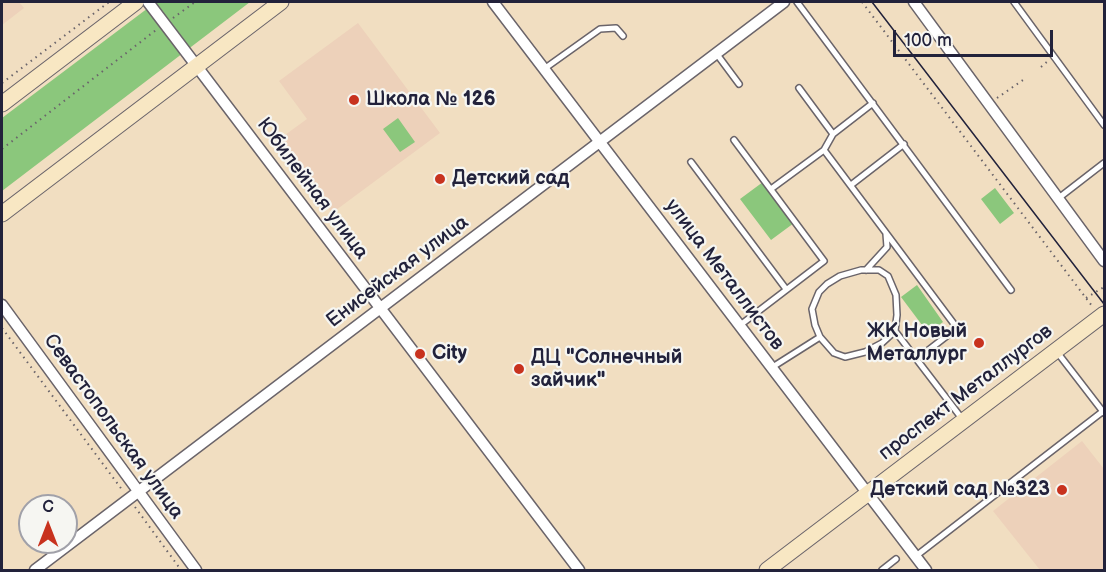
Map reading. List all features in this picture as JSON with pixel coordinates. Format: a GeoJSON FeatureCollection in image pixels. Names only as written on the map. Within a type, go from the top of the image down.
{"type":"FeatureCollection","features":[{"type":"Feature","properties":{"kind":"street"},"geometry":{"type":"LineString","coordinates":[[2,104],[136,2]]}},
{"type":"Feature","properties":{"kind":"street","name":"Юбилейная улица"},"geometry":{"type":"LineString","coordinates":[[148,2],[579,570]]}},
{"type":"Feature","properties":{"kind":"street"},"geometry":{"type":"LineString","coordinates":[[2,214],[281,2]]}},
{"type":"Feature","properties":{"kind":"street","name":"улица Металлистов"},"geometry":{"type":"LineString","coordinates":[[493,2],[926,570]]}},
{"type":"Feature","properties":{"kind":"street","name":"Енисейская улица"},"geometry":{"type":"LineString","coordinates":[[35,570],[784,2]]}},
{"type":"Feature","properties":{"kind":"street"},"geometry":{"type":"LineString","coordinates":[[914,2],[1060,197],[1104,261]]}},
{"type":"Feature","properties":{"kind":"street","name":"Севастопольская улица"},"geometry":{"type":"LineString","coordinates":[[2,305],[133,496],[196,570]]}},
{"type":"Feature","properties":{"kind":"street","name":"проспект Металлургов"},"geometry":{"type":"LineString","coordinates":[[768,570],[1104,314]]}},
{"type":"Feature","properties":{"kind":"lane"},"geometry":{"type":"LineString","coordinates":[[797,2],[1011,290]]}},
{"type":"Feature","properties":{"kind":"lane"},"geometry":{"type":"LineString","coordinates":[[1014,2],[1104,125]]}},
{"type":"Feature","properties":{"kind":"lane"},"geometry":{"type":"LineString","coordinates":[[544,69],[600,28],[616,28],[623,36]]}},
{"type":"Feature","properties":{"kind":"lane"},"geometry":{"type":"LineString","coordinates":[[716,53],[738,84]]}},
{"type":"Feature","properties":{"kind":"lane"},"geometry":{"type":"LineString","coordinates":[[799,88],[832,134]]}},
{"type":"Feature","properties":{"kind":"lane"},"geometry":{"type":"LineString","coordinates":[[771,189],[825,150],[832,134],[873,103]]}},
{"type":"Feature","properties":{"kind":"lane"},"geometry":{"type":"LineString","coordinates":[[734,141],[824,261],[740,326]]}},
{"type":"Feature","properties":{"kind":"lane"},"geometry":{"type":"LineString","coordinates":[[851,185],[904,144]]}},
{"type":"Feature","properties":{"kind":"lane"},"geometry":{"type":"LineString","coordinates":[[825,150],[957,328],[917,358]]}},
{"type":"Feature","properties":{"kind":"lane"},"geometry":{"type":"LineString","coordinates":[[691,162],[786,289]]}},
{"type":"Feature","properties":{"kind":"lane"},"geometry":{"type":"LineString","coordinates":[[1060,197],[1104,163]]}},
{"type":"Feature","properties":{"kind":"lane"},"geometry":{"type":"LineString","coordinates":[[866,270],[886,247],[885,231]]}},
{"type":"Feature","properties":{"kind":"lane"},"geometry":{"type":"LineString","coordinates":[[895,331],[882,343],[866,352],[845,357],[834,353],[820,337],[814,325],[812,309],[819,292],[840,276],[866,270],[883,272],[891,280],[896,295],[895,331],[964,421]]}},
{"type":"Feature","properties":{"kind":"lane"},"geometry":{"type":"LineString","coordinates":[[771,368],[820,337]]}},
{"type":"Feature","properties":{"kind":"lane"},"geometry":{"type":"LineString","coordinates":[[915,556],[1103,412],[1056,351]]}},
{"type":"Feature","properties":{"kind":"lane"},"geometry":{"type":"LineString","coordinates":[[882,570],[896,560]]}},
{"type":"Feature","properties":{"kind":"path"},"geometry":{"type":"LineString","coordinates":[[2,83],[109,2]]}},
{"type":"Feature","properties":{"kind":"path"},"geometry":{"type":"LineString","coordinates":[[2,149],[195,2]]}},
{"type":"Feature","properties":{"kind":"path"},"geometry":{"type":"LineString","coordinates":[[862,2],[1086,298],[1104,287]]}},
{"type":"Feature","properties":{"kind":"path"},"geometry":{"type":"LineString","coordinates":[[990,103],[1023,80]]}},
{"type":"Feature","properties":{"kind":"path"},"geometry":{"type":"LineString","coordinates":[[2,328],[133,496],[181,570]]}},
{"type":"Feature","properties":{"kind":"shaded area"},"geometry":{"type":"Polygon","coordinates":[[[2,2],[19,2],[24,8],[2,25],[2,2]]]}},
{"type":"Feature","properties":{"kind":"shaded area","name":"Школа № 126"},"geometry":{"type":"Polygon","coordinates":[[[358,23],[440,133],[332,213],[278,140],[307,119],[279,81],[358,23]]]}},
{"type":"Feature","properties":{"kind":"shaded area","name":"Детский сад №323"},"geometry":{"type":"Polygon","coordinates":[[[1082,441],[1104,469],[1104,570],[1040,570],[993,511],[1082,441]]]}},
{"type":"Feature","properties":{"kind":"green space"},"geometry":{"type":"Polygon","coordinates":[[[156,2],[250,2],[2,191],[2,118],[156,2]]]}},
{"type":"Feature","properties":{"kind":"green space"},"geometry":{"type":"Polygon","coordinates":[[[398,118],[415,142],[400,152],[383,129],[398,118]]]}},
{"type":"Feature","properties":{"kind":"green space"},"geometry":{"type":"Polygon","coordinates":[[[763,182],[794,223],[771,240],[740,199],[763,182]]]}},
{"type":"Feature","properties":{"kind":"green space"},"geometry":{"type":"Polygon","coordinates":[[[995,188],[1014,213],[1000,224],[981,199],[995,188]]]}},
{"type":"Feature","properties":{"kind":"green space"},"geometry":{"type":"Polygon","coordinates":[[[917,285],[943,322],[928,333],[901,297],[917,285]]]}},
{"type":"Feature","properties":{"kind":"tram line"},"geometry":{"type":"LineString","coordinates":[[872,2],[1104,304]]}},
{"type":"Feature","properties":{"kind":"place","name":"Школа № 126"},"geometry":{"type":"Point","coordinates":[354,100]}},
{"type":"Feature","properties":{"kind":"place","name":"Детский сад"},"geometry":{"type":"Point","coordinates":[440,179]}},
{"type":"Feature","properties":{"kind":"place","name":"ЖК Новый Металлург"},"geometry":{"type":"Point","coordinates":[979,343]}},
{"type":"Feature","properties":{"kind":"place","name":"City"},"geometry":{"type":"Point","coordinates":[420,354]}},
{"type":"Feature","properties":{"kind":"place","name":"ДЦ \"Солнечный зайчик\""},"geometry":{"type":"Point","coordinates":[519,369]}},
{"type":"Feature","properties":{"kind":"place","name":"Детский сад №323"},"geometry":{"type":"Point","coordinates":[1062,490]}}]}
